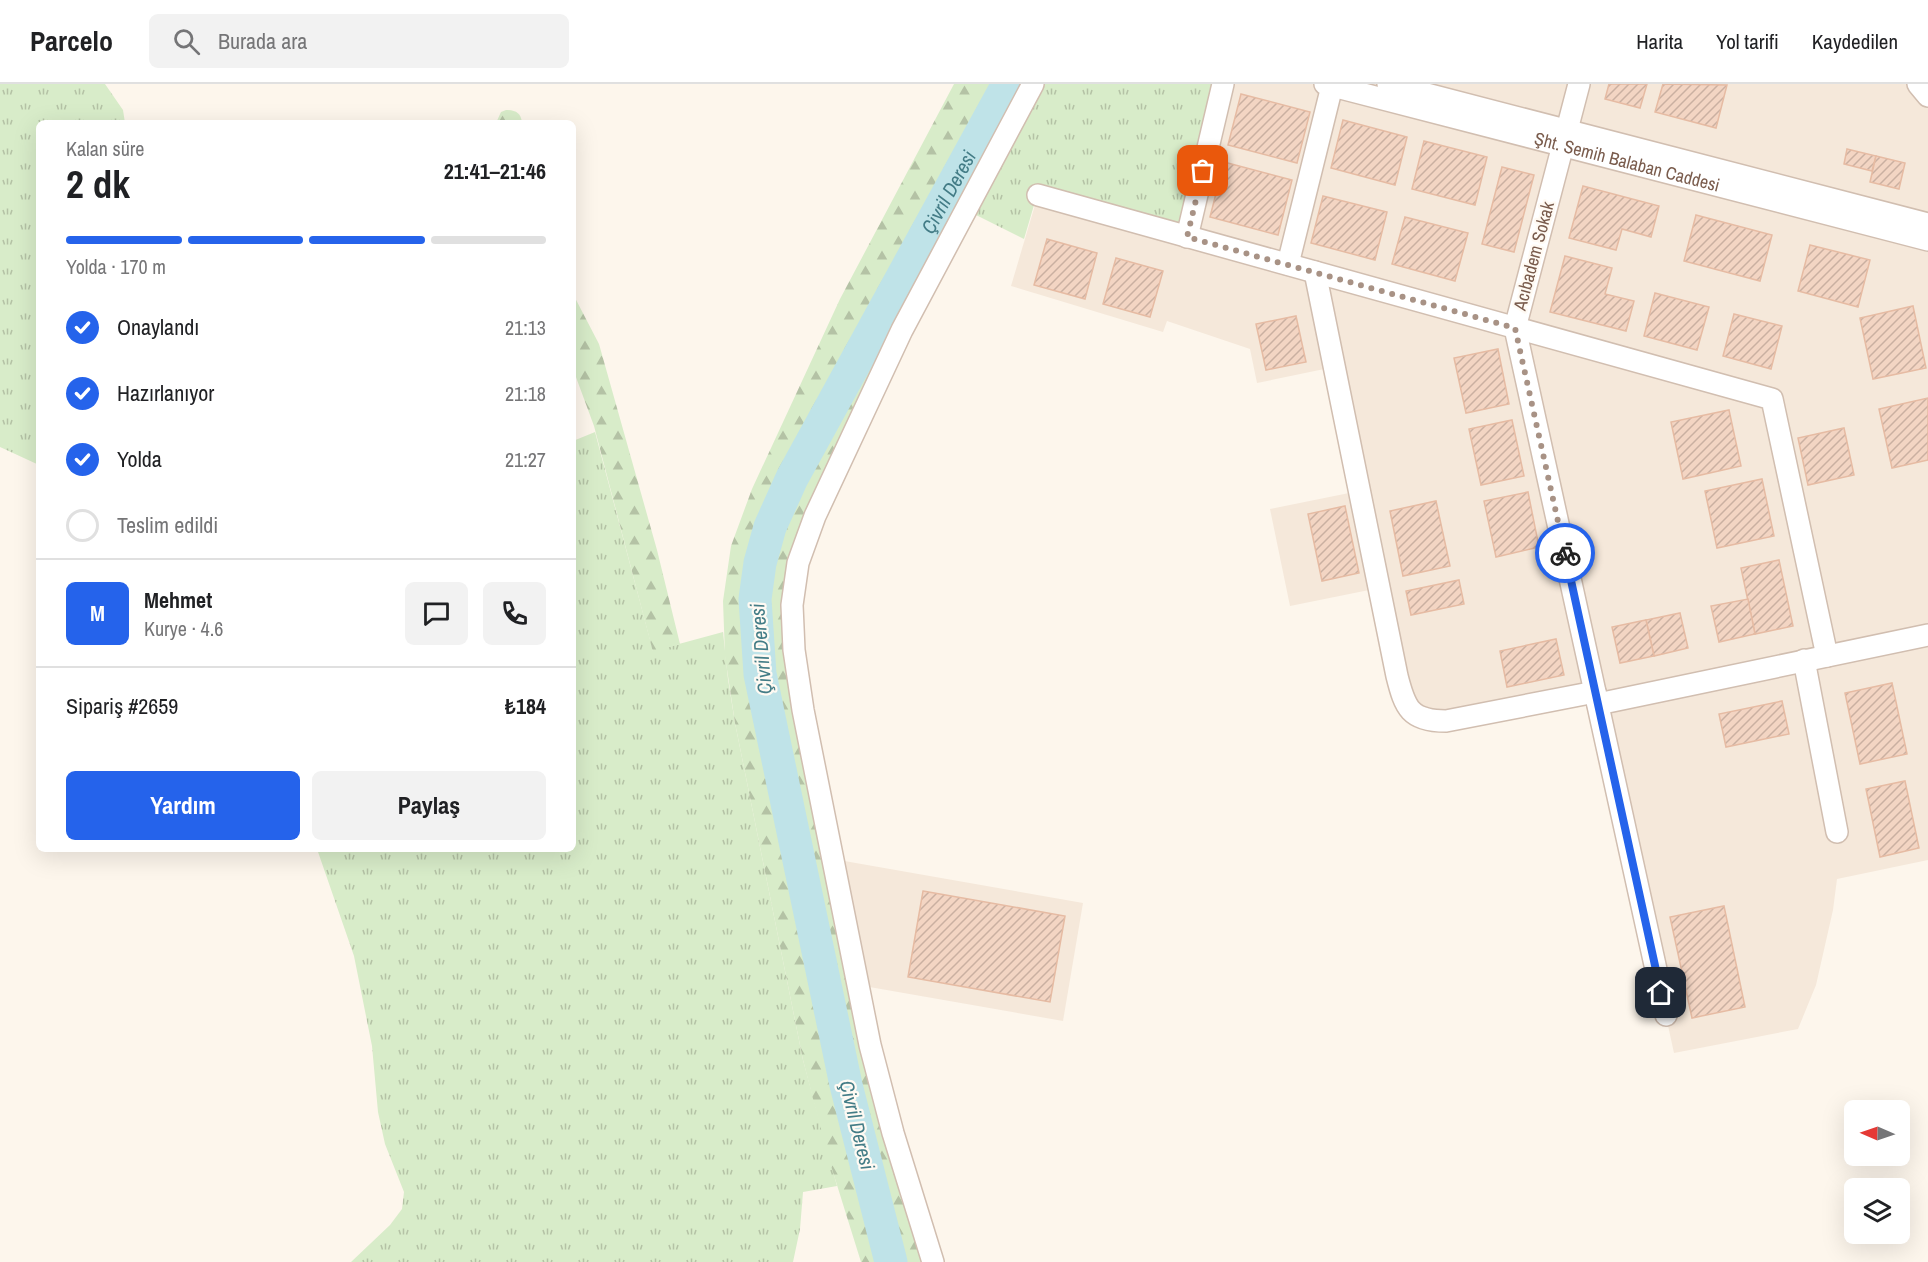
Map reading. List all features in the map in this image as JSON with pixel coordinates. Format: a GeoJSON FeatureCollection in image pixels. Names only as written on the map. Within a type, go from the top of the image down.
{"type":"FeatureCollection","features":[{"type":"Feature","properties":{"kind":"street"},"geometry":{"type":"LineString","coordinates":[[933,1262],[893,1133],[870,1045],[803,710],[794,650],[792,604],[798,564],[824,496],[902,330],[1033,84]]}},
{"type":"Feature","properties":{"kind":"street"},"geometry":{"type":"LineString","coordinates":[[1187,237],[1223,84]]}},
{"type":"Feature","properties":{"kind":"street","name":"Şht. Semih Balaban Caddesi"},"geometry":{"type":"LineString","coordinates":[[1388,84],[1565,138],[1928,240]]}},
{"type":"Feature","properties":{"kind":"street","name":"Acıbadem Sokak"},"geometry":{"type":"LineString","coordinates":[[1579,84],[1515,328],[1666,1015]]}},
{"type":"Feature","properties":{"kind":"street"},"geometry":{"type":"LineString","coordinates":[[1918,84],[1928,96]]}},
{"type":"Feature","properties":{"kind":"street"},"geometry":{"type":"LineString","coordinates":[[1288,264],[1329,85]]}},
{"type":"Feature","properties":{"kind":"street","name":"Şht. Semih Balaban Caddesi"},"geometry":{"type":"LineString","coordinates":[[1329,85],[1928,224]]}},
{"type":"Feature","properties":{"kind":"street"},"geometry":{"type":"LineString","coordinates":[[1038,195],[1772,399],[1827,656]]}},
{"type":"Feature","properties":{"kind":"street"},"geometry":{"type":"LineString","coordinates":[[1315,272],[1397,676],[1407,706],[1418,717],[1433,721],[1446,721],[1596,698],[1827,656],[1928,634]]}},
{"type":"Feature","properties":{"kind":"street"},"geometry":{"type":"LineString","coordinates":[[1804,660],[1837,832]]}},
{"type":"Feature","properties":{"kind":"shaded area"},"geometry":{"type":"Polygon","coordinates":[[[1223,84],[1928,84],[1928,860],[1837,879],[1833,910],[1816,985],[1798,1029],[1674,1053],[1595,692],[1418,717],[1379,588],[1290,606],[1270,509],[1359,491],[1334,367],[1257,383],[1250,349],[1167,321],[1163,332],[1011,286],[1038,195],[1223,84]]]}},
{"type":"Feature","properties":{"kind":"shaded area"},"geometry":{"type":"Polygon","coordinates":[[[833,859],[1083,903],[1063,1021],[858,985],[833,859]]]}},
{"type":"Feature","properties":{"kind":"green space"},"geometry":{"type":"Polygon","coordinates":[[[0,84],[105,84],[123,110],[125,120],[36,120],[36,464],[0,447],[0,84]]]}},
{"type":"Feature","properties":{"kind":"green space"},"geometry":{"type":"Polygon","coordinates":[[[954,84],[1033,84],[815,516],[792,604],[870,1045],[933,1262],[861,1262],[827,1153],[803,1060],[735,723],[725,656],[723,601],[731,546],[752,489],[840,299],[954,84]]]}},
{"type":"Feature","properties":{"kind":"green space"},"geometry":{"type":"Polygon","coordinates":[[[1033,84],[1223,84],[1187,237],[1037,195],[1024,239],[966,210],[1033,84]]]}},
{"type":"Feature","properties":{"kind":"green space"},"geometry":{"type":"Polygon","coordinates":[[[513,111],[521,120],[497,120],[501,112],[513,111]]]}},
{"type":"Feature","properties":{"kind":"green space"},"geometry":{"type":"Polygon","coordinates":[[[576,300],[599,344],[657,550],[680,644],[653,652],[594,426],[576,377],[576,300]]]}},
{"type":"Feature","properties":{"kind":"green space"},"geometry":{"type":"Polygon","coordinates":[[[595,432],[653,651],[723,632],[735,723],[803,1060],[837,1186],[803,1192],[800,1229],[793,1262],[351,1262],[390,1225],[402,1209],[404,1192],[385,1144],[378,1112],[372,1046],[354,956],[318,852],[576,852],[576,440],[595,432]]]}},
{"type":"Feature","properties":{"kind":"building"},"geometry":{"type":"Polygon","coordinates":[[[1609,84],[1647,84],[1640,108],[1605,99],[1609,84]]]}},
{"type":"Feature","properties":{"kind":"building"},"geometry":{"type":"Polygon","coordinates":[[[1663,84],[1727,85],[1716,128],[1655,112],[1663,84]]]}},
{"type":"Feature","properties":{"kind":"building"},"geometry":{"type":"Polygon","coordinates":[[[1241,94],[1310,112],[1297,163],[1228,145],[1241,94]]]}},
{"type":"Feature","properties":{"kind":"building"},"geometry":{"type":"Polygon","coordinates":[[[1343,120],[1407,137],[1395,185],[1331,168],[1343,120]]]}},
{"type":"Feature","properties":{"kind":"building"},"geometry":{"type":"Polygon","coordinates":[[[1424,141],[1487,157],[1475,205],[1412,189],[1424,141]]]}},
{"type":"Feature","properties":{"kind":"building"},"geometry":{"type":"Polygon","coordinates":[[[1847,149],[1876,156],[1872,171],[1844,164],[1847,149]]]}},
{"type":"Feature","properties":{"kind":"building"},"geometry":{"type":"Polygon","coordinates":[[[1876,156],[1905,163],[1899,189],[1870,182],[1876,156]]]}},
{"type":"Feature","properties":{"kind":"building"},"geometry":{"type":"Polygon","coordinates":[[[1224,162],[1292,180],[1278,235],[1210,217],[1224,162]]]}},
{"type":"Feature","properties":{"kind":"building"},"geometry":{"type":"Polygon","coordinates":[[[1502,167],[1534,175],[1514,252],[1482,244],[1502,167]]]}},
{"type":"Feature","properties":{"kind":"building"},"geometry":{"type":"Polygon","coordinates":[[[1583,186],[1659,206],[1651,237],[1622,229],[1616,250],[1569,238],[1583,186]]]}},
{"type":"Feature","properties":{"kind":"building"},"geometry":{"type":"Polygon","coordinates":[[[1323,196],[1387,212],[1375,260],[1311,243],[1323,196]]]}},
{"type":"Feature","properties":{"kind":"building"},"geometry":{"type":"Polygon","coordinates":[[[1696,215],[1772,235],[1760,281],[1684,261],[1696,215]]]}},
{"type":"Feature","properties":{"kind":"building"},"geometry":{"type":"Polygon","coordinates":[[[1405,217],[1468,233],[1455,281],[1392,264],[1405,217]]]}},
{"type":"Feature","properties":{"kind":"building"},"geometry":{"type":"Polygon","coordinates":[[[1047,239],[1097,253],[1085,299],[1034,285],[1047,239]]]}},
{"type":"Feature","properties":{"kind":"building"},"geometry":{"type":"Polygon","coordinates":[[[1810,245],[1870,260],[1858,307],[1798,291],[1810,245]]]}},
{"type":"Feature","properties":{"kind":"building"},"geometry":{"type":"Polygon","coordinates":[[[1565,256],[1612,268],[1605,294],[1634,301],[1626,331],[1550,312],[1565,256]]]}},
{"type":"Feature","properties":{"kind":"building"},"geometry":{"type":"Polygon","coordinates":[[[1116,258],[1163,271],[1150,317],[1103,304],[1116,258]]]}},
{"type":"Feature","properties":{"kind":"building"},"geometry":{"type":"Polygon","coordinates":[[[1655,293],[1709,307],[1697,350],[1644,336],[1655,293]]]}},
{"type":"Feature","properties":{"kind":"building"},"geometry":{"type":"Polygon","coordinates":[[[1913,306],[1926,368],[1873,379],[1860,318],[1913,306]]]}},
{"type":"Feature","properties":{"kind":"building"},"geometry":{"type":"Polygon","coordinates":[[[1734,314],[1782,326],[1771,369],[1723,356],[1734,314]]]}},
{"type":"Feature","properties":{"kind":"building"},"geometry":{"type":"Polygon","coordinates":[[[1296,316],[1306,362],[1266,370],[1256,324],[1296,316]]]}},
{"type":"Feature","properties":{"kind":"building"},"geometry":{"type":"Polygon","coordinates":[[[1498,349],[1509,404],[1466,413],[1454,358],[1498,349]]]}},
{"type":"Feature","properties":{"kind":"building"},"geometry":{"type":"Polygon","coordinates":[[[1928,398],[1928,460],[1892,468],[1879,409],[1928,398]]]}},
{"type":"Feature","properties":{"kind":"building"},"geometry":{"type":"Polygon","coordinates":[[[1729,410],[1741,466],[1683,479],[1671,422],[1729,410]]]}},
{"type":"Feature","properties":{"kind":"building"},"geometry":{"type":"Polygon","coordinates":[[[1512,420],[1524,476],[1481,485],[1469,429],[1512,420]]]}},
{"type":"Feature","properties":{"kind":"building"},"geometry":{"type":"Polygon","coordinates":[[[1844,428],[1854,475],[1808,485],[1798,438],[1844,428]]]}},
{"type":"Feature","properties":{"kind":"building"},"geometry":{"type":"Polygon","coordinates":[[[1762,479],[1774,536],[1717,548],[1705,491],[1762,479]]]}},
{"type":"Feature","properties":{"kind":"building"},"geometry":{"type":"Polygon","coordinates":[[[1528,492],[1539,547],[1496,557],[1484,501],[1528,492]]]}},
{"type":"Feature","properties":{"kind":"building"},"geometry":{"type":"Polygon","coordinates":[[[1436,501],[1450,566],[1403,576],[1390,511],[1436,501]]]}},
{"type":"Feature","properties":{"kind":"building"},"geometry":{"type":"Polygon","coordinates":[[[1345,506],[1359,573],[1322,581],[1308,514],[1345,506]]]}},
{"type":"Feature","properties":{"kind":"building"},"geometry":{"type":"Polygon","coordinates":[[[1779,560],[1793,626],[1755,634],[1741,568],[1779,560]]]}},
{"type":"Feature","properties":{"kind":"building"},"geometry":{"type":"Polygon","coordinates":[[[1459,580],[1464,604],[1411,615],[1406,591],[1459,580]]]}},
{"type":"Feature","properties":{"kind":"building"},"geometry":{"type":"Polygon","coordinates":[[[1748,599],[1755,634],[1719,642],[1711,606],[1748,599]]]}},
{"type":"Feature","properties":{"kind":"building"},"geometry":{"type":"Polygon","coordinates":[[[1680,613],[1688,648],[1654,656],[1646,620],[1680,613]]]}},
{"type":"Feature","properties":{"kind":"building"},"geometry":{"type":"Polygon","coordinates":[[[1646,620],[1654,656],[1620,663],[1612,627],[1646,620]]]}},
{"type":"Feature","properties":{"kind":"building"},"geometry":{"type":"Polygon","coordinates":[[[1556,639],[1564,675],[1507,687],[1500,651],[1556,639]]]}},
{"type":"Feature","properties":{"kind":"building"},"geometry":{"type":"Polygon","coordinates":[[[1892,683],[1907,754],[1860,764],[1845,693],[1892,683]]]}},
{"type":"Feature","properties":{"kind":"building"},"geometry":{"type":"Polygon","coordinates":[[[1782,701],[1789,734],[1726,747],[1719,714],[1782,701]]]}},
{"type":"Feature","properties":{"kind":"building"},"geometry":{"type":"Polygon","coordinates":[[[1905,781],[1919,848],[1880,857],[1866,789],[1905,781]]]}},
{"type":"Feature","properties":{"kind":"building"},"geometry":{"type":"Polygon","coordinates":[[[923,891],[1065,916],[1050,1002],[908,977],[923,891]]]}},
{"type":"Feature","properties":{"kind":"building"},"geometry":{"type":"Polygon","coordinates":[[[1724,906],[1745,1007],[1692,1018],[1670,917],[1724,906]]]}},
{"type":"Feature","properties":{"kind":"waterway","name":"Çivril Deresi"},"geometry":{"type":"LineString","coordinates":[[891,1262],[846,1085],[760,674],[755,599],[760,563],[770,527],[792,478],[1008,84]]}},
{"type":"Feature","properties":{"kind":"way so far"},"geometry":{"type":"LineString","coordinates":[[1203,171],[1187,237],[1515,328],[1565,553]]}},
{"type":"Feature","properties":{"kind":"route"},"geometry":{"type":"LineString","coordinates":[[1565,553],[1661,993]]}}]}
